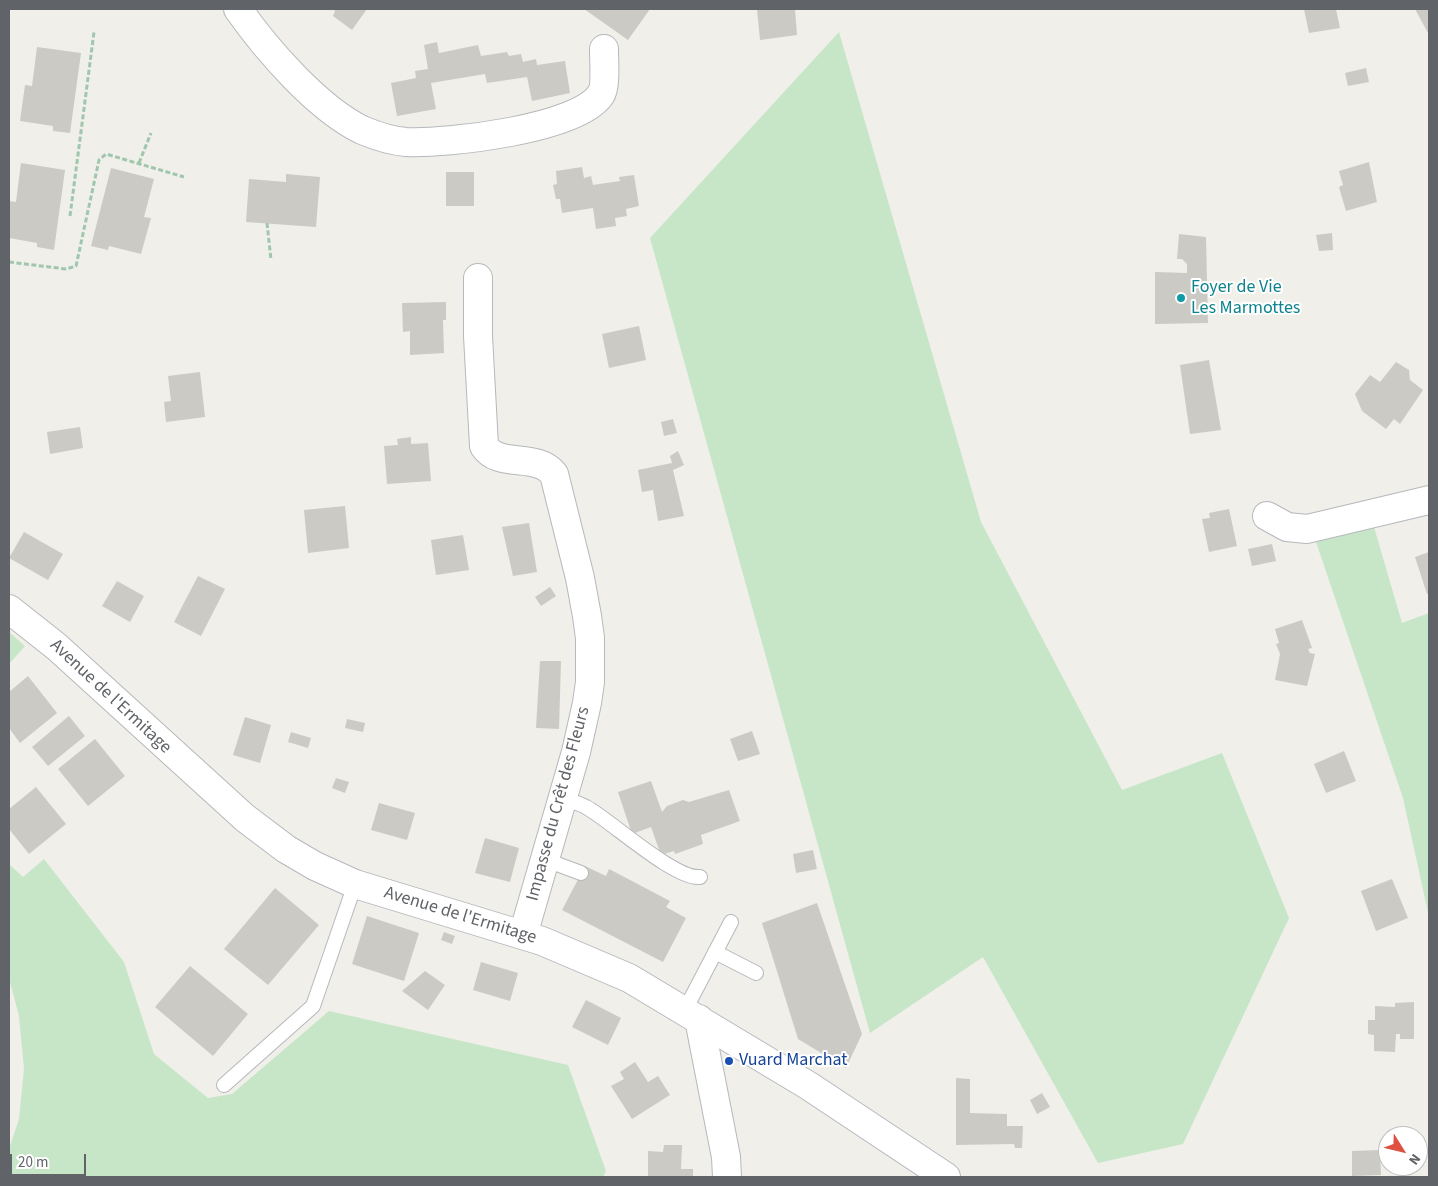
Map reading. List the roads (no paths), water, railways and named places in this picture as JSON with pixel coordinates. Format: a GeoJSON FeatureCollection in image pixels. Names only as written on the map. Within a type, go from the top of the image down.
{"type":"FeatureCollection","features":[{"type":"Feature","properties":{"kind":"street"},"geometry":{"type":"LineString","coordinates":[[238,9],[260,39],[317,99],[362,130],[403,142],[436,143],[502,134],[566,117],[590,107],[602,93],[604,49]]}},
{"type":"Feature","properties":{"kind":"street","name":"Impasse du Crêt des Fleurs"},"geometry":{"type":"LineString","coordinates":[[478,278],[478,336],[484,446],[492,455],[543,464],[554,474],[580,578],[590,660],[587,703],[564,799],[523,935]]}},
{"type":"Feature","properties":{"kind":"street"},"geometry":{"type":"LineString","coordinates":[[1267,516],[1288,528],[1307,529],[1429,500]]}},
{"type":"Feature","properties":{"kind":"street","name":"Avenue de l'Ermitage"},"geometry":{"type":"LineString","coordinates":[[9,609],[57,646],[175,756],[260,830],[315,866],[355,884],[523,935],[606,967],[692,1014],[808,1086],[946,1177]]}},
{"type":"Feature","properties":{"kind":"street"},"geometry":{"type":"LineString","coordinates":[[692,1014],[726,1157],[727,1177]]}},
{"type":"Feature","properties":{"kind":"lane"},"geometry":{"type":"LineString","coordinates":[[564,799],[589,809],[664,862],[688,876],[700,877]]}},
{"type":"Feature","properties":{"kind":"lane"},"geometry":{"type":"LineString","coordinates":[[546,860],[581,873]]}},
{"type":"Feature","properties":{"kind":"lane"},"geometry":{"type":"LineString","coordinates":[[224,1085],[313,1006],[355,884]]}},
{"type":"Feature","properties":{"kind":"lane"},"geometry":{"type":"LineString","coordinates":[[692,1014],[716,952],[731,922]]}},
{"type":"Feature","properties":{"kind":"lane"},"geometry":{"type":"LineString","coordinates":[[716,952],[756,973]]}},
{"type":"Feature","properties":{"kind":"place","name":"Foyer de Vie Les Marmottes"},"geometry":{"type":"Point","coordinates":[1181,298]}},
{"type":"Feature","properties":{"kind":"place","name":"Vuard Marchat"},"geometry":{"type":"Point","coordinates":[729,1061]}}]}
